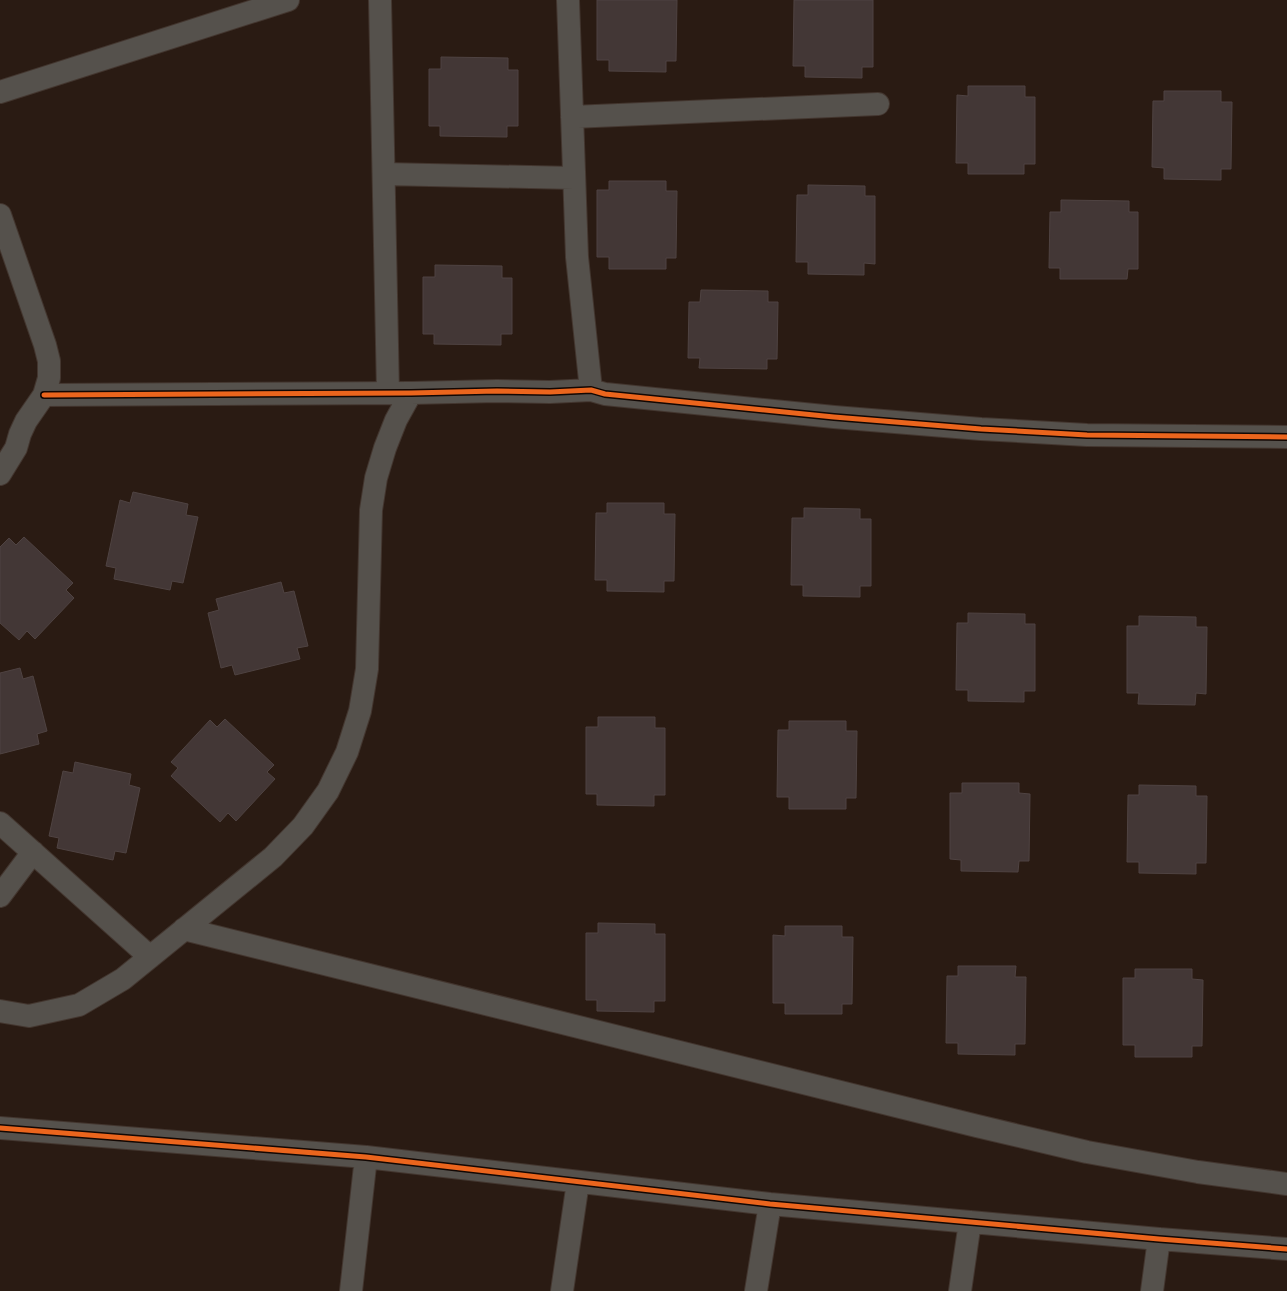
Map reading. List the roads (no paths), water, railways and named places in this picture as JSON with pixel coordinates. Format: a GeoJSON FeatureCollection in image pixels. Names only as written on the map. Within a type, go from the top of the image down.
{"type":"FeatureCollection","features":[{"type":"Feature","properties":{"kind":"street"},"geometry":{"type":"LineString","coordinates":[[0,92],[288,0]]}},
{"type":"Feature","properties":{"kind":"street"},"geometry":{"type":"LineString","coordinates":[[380,0],[388,393]]}},
{"type":"Feature","properties":{"kind":"street"},"geometry":{"type":"LineString","coordinates":[[568,0],[577,258],[591,390]]}},
{"type":"Feature","properties":{"kind":"street"},"geometry":{"type":"LineString","coordinates":[[572,117],[878,104]]}},
{"type":"Feature","properties":{"kind":"street"},"geometry":{"type":"LineString","coordinates":[[384,174],[574,178]]}},
{"type":"Feature","properties":{"kind":"street"},"geometry":{"type":"LineString","coordinates":[[0,215],[45,345],[49,361],[49,378],[44,395],[26,421],[16,448],[0,474]]}},
{"type":"Feature","properties":{"kind":"street"},"geometry":{"type":"LineString","coordinates":[[44,395],[411,393],[497,391],[550,392],[591,390],[605,394],[834,417],[981,429],[1088,435],[1287,438]]}},
{"type":"Feature","properties":{"kind":"street"},"geometry":{"type":"LineString","coordinates":[[0,1011],[29,1016],[79,1005],[123,979],[273,857],[303,826],[328,791],[347,752],[360,711],[367,669],[371,510],[376,478],[393,427],[411,393]]}},
{"type":"Feature","properties":{"kind":"street"},"geometry":{"type":"LineString","coordinates":[[0,823],[150,957]]}},
{"type":"Feature","properties":{"kind":"street"},"geometry":{"type":"LineString","coordinates":[[0,896],[33,852]]}},
{"type":"Feature","properties":{"kind":"street"},"geometry":{"type":"LineString","coordinates":[[184,929],[977,1126],[1072,1148],[1198,1172],[1287,1184]]}},
{"type":"Feature","properties":{"kind":"street"},"geometry":{"type":"LineString","coordinates":[[0,1128],[366,1157],[770,1204],[1287,1249]]}},
{"type":"Feature","properties":{"kind":"street"},"geometry":{"type":"LineString","coordinates":[[351,1291],[366,1157]]}},
{"type":"Feature","properties":{"kind":"street"},"geometry":{"type":"LineString","coordinates":[[562,1291],[578,1182]]}},
{"type":"Feature","properties":{"kind":"street"},"geometry":{"type":"LineString","coordinates":[[756,1291],[770,1204]]}},
{"type":"Feature","properties":{"kind":"street"},"geometry":{"type":"LineString","coordinates":[[960,1291],[970,1222]]}},
{"type":"Feature","properties":{"kind":"street"},"geometry":{"type":"LineString","coordinates":[[1152,1291],[1159,1239]]}}]}
